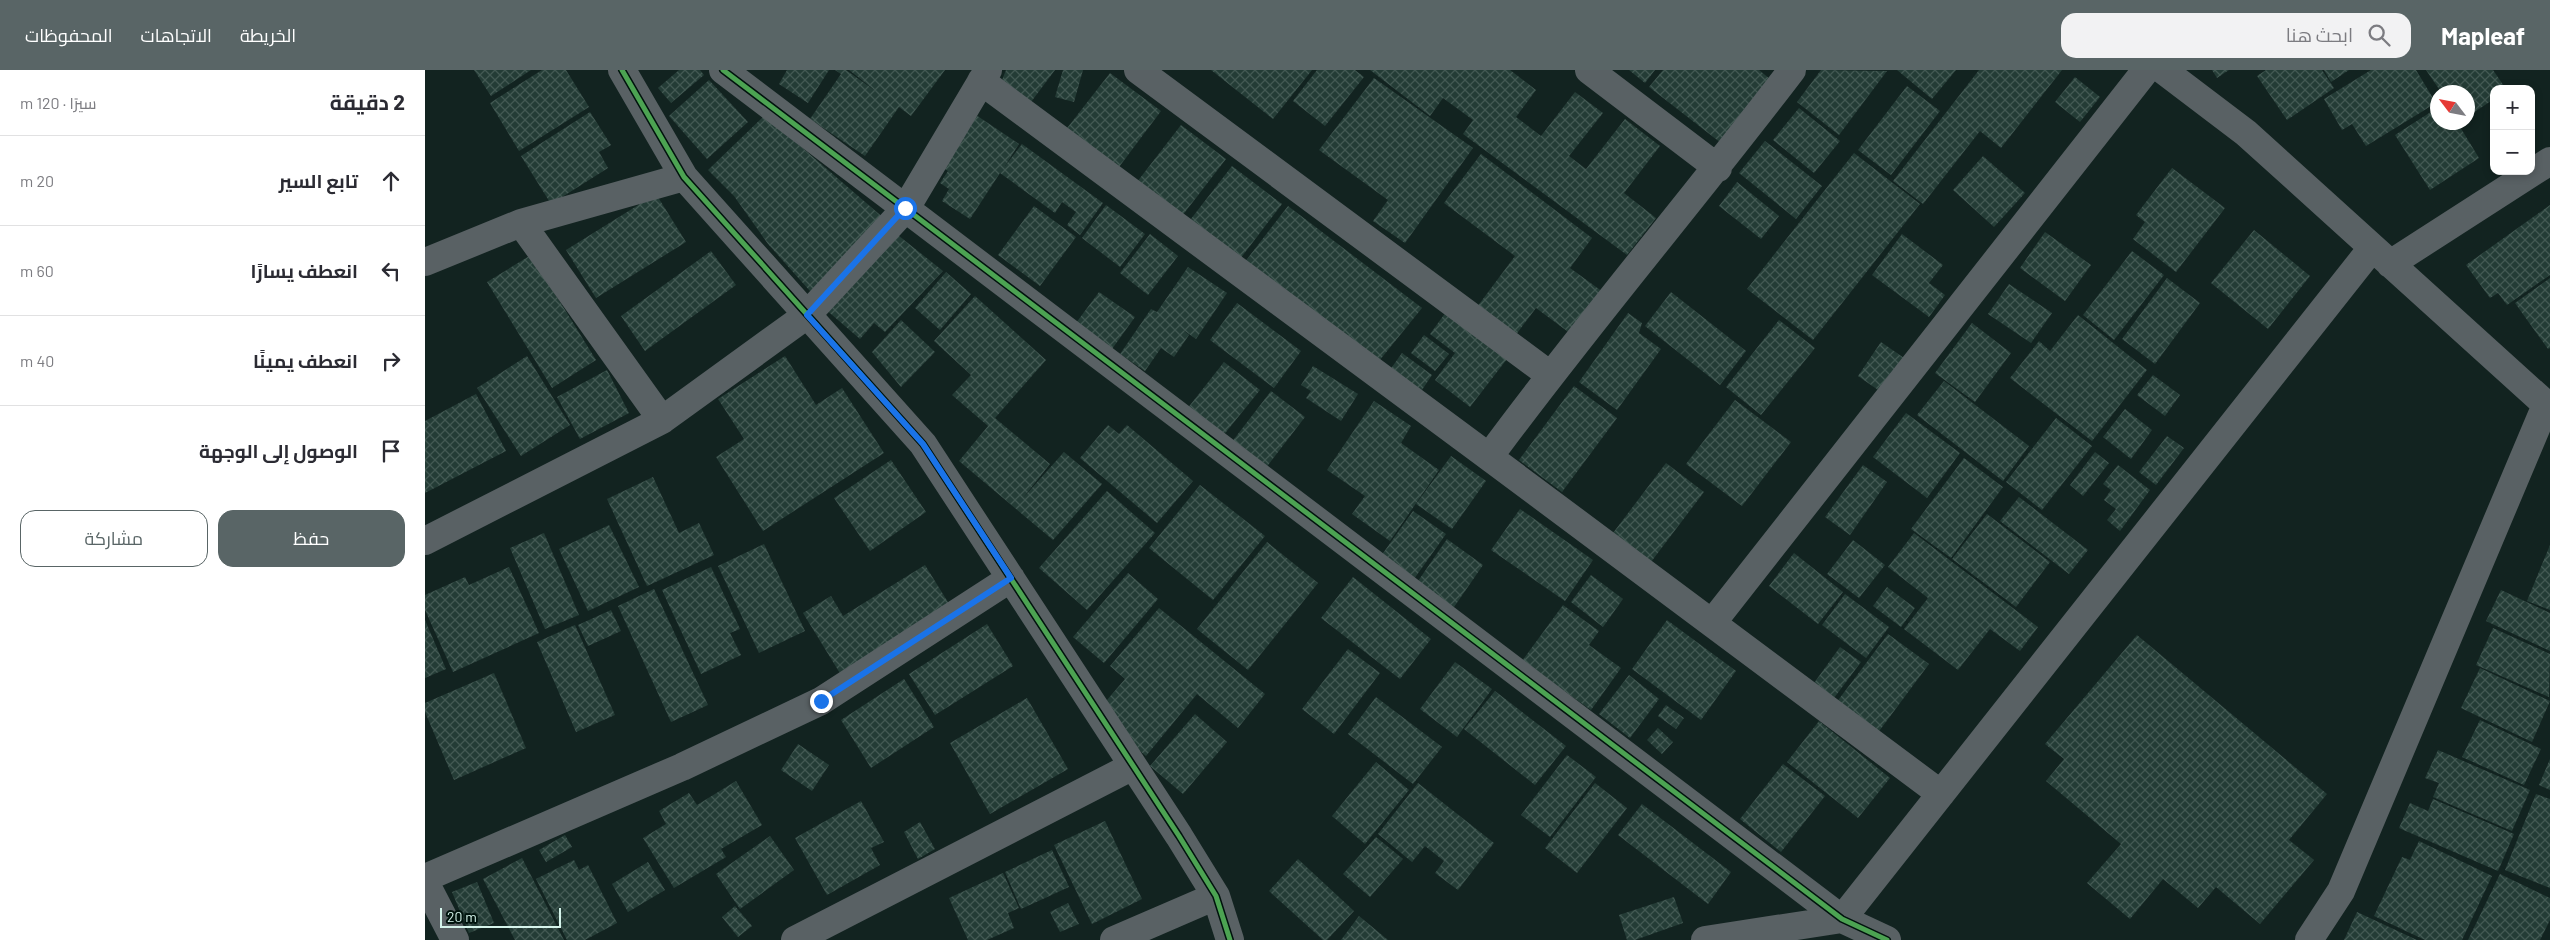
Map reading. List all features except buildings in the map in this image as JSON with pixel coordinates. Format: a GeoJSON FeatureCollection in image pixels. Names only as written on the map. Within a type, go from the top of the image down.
{"type":"FeatureCollection","features":[{"type":"Feature","properties":{"kind":"street"},"geometry":{"type":"LineString","coordinates":[[622,70],[685,178],[923,444],[1216,896],[1230,940]]}},
{"type":"Feature","properties":{"kind":"street"},"geometry":{"type":"LineString","coordinates":[[723,70],[1842,919],[1887,940]]}},
{"type":"Feature","properties":{"kind":"street"},"geometry":{"type":"LineString","coordinates":[[1138,70],[1550,375]]}},
{"type":"Feature","properties":{"kind":"street"},"geometry":{"type":"LineString","coordinates":[[1589,70],[1718,168]]}},
{"type":"Feature","properties":{"kind":"street"},"geometry":{"type":"LineString","coordinates":[[1489,457],[1550,375],[1718,168],[1792,70]]}},
{"type":"Feature","properties":{"kind":"street"},"geometry":{"type":"LineString","coordinates":[[1711,623],[2146,70]]}},
{"type":"Feature","properties":{"kind":"street"},"geometry":{"type":"LineString","coordinates":[[2163,70],[2245,133],[2548,407],[2341,891],[2309,940]]}},
{"type":"Feature","properties":{"kind":"street"},"geometry":{"type":"LineString","coordinates":[[425,541],[662,420],[807,315],[905,208],[985,75],[1489,457],[1941,794]]}},
{"type":"Feature","properties":{"kind":"street"},"geometry":{"type":"LineString","coordinates":[[1705,940],[1842,919],[1941,794],[2381,256],[2550,161]]}},
{"type":"Feature","properties":{"kind":"street"},"geometry":{"type":"LineString","coordinates":[[425,262],[521,223],[685,178]]}},
{"type":"Feature","properties":{"kind":"street"},"geometry":{"type":"LineString","coordinates":[[521,223],[662,420]]}},
{"type":"Feature","properties":{"kind":"street"},"geometry":{"type":"LineString","coordinates":[[425,878],[682,767],[821,701],[1011,578]]}},
{"type":"Feature","properties":{"kind":"street"},"geometry":{"type":"LineString","coordinates":[[795,940],[1133,766]]}},
{"type":"Feature","properties":{"kind":"street"},"geometry":{"type":"LineString","coordinates":[[425,882],[455,940]]}},
{"type":"Feature","properties":{"kind":"street"},"geometry":{"type":"LineString","coordinates":[[1114,940],[1216,896]]}},
{"type":"Feature","properties":{"kind":"cycle path"},"geometry":{"type":"LineString","coordinates":[[622,70],[684,177],[923,444],[1179,836],[1216,896],[1230,940]]}},
{"type":"Feature","properties":{"kind":"cycle path"},"geometry":{"type":"LineString","coordinates":[[723,70],[1842,919],[1887,940]]}},
{"type":"Feature","properties":{"kind":"route"},"geometry":{"type":"LineString","coordinates":[[821,701],[1011,578],[923,444],[807,315],[905,208]]}}]}
